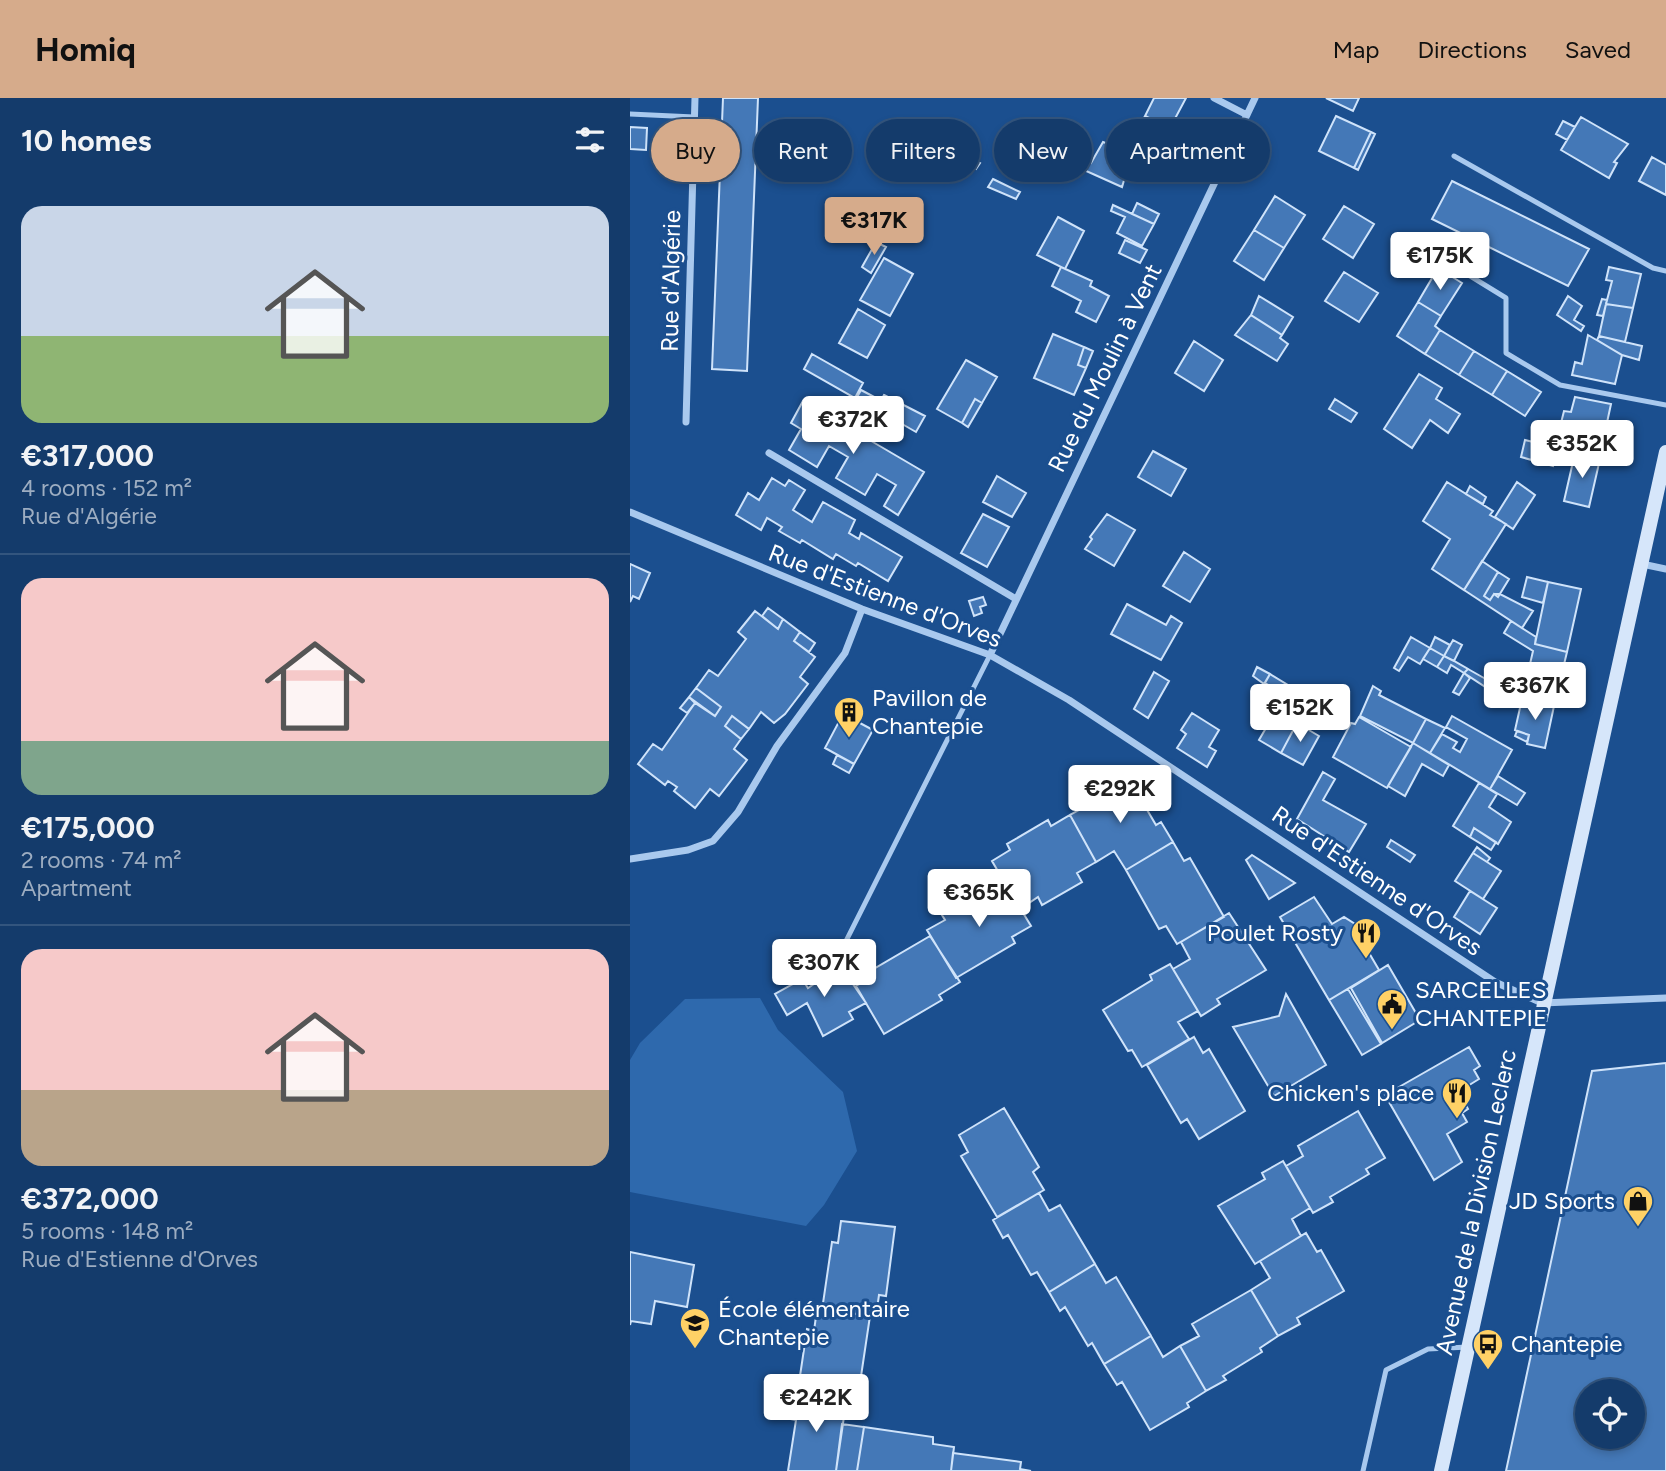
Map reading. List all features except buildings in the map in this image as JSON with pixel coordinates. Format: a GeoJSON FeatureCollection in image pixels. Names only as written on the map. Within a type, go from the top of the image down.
{"type":"FeatureCollection","features":[{"type":"Feature","properties":{"kind":"main road","name":"Avenue de la Division Leclerc"},"geometry":{"type":"LineString","coordinates":[[1441,1471],[1542,1003],[1666,452]]}},
{"type":"Feature","properties":{"kind":"street","name":"Rue d'Algérie"},"geometry":{"type":"LineString","coordinates":[[686,422],[695,98]]}},
{"type":"Feature","properties":{"kind":"street"},"geometry":{"type":"LineString","coordinates":[[1213,98],[1247,115]]}},
{"type":"Feature","properties":{"kind":"street","name":"Rue du Moulin à Vent"},"geometry":{"type":"LineString","coordinates":[[990,655],[1255,98]]}},
{"type":"Feature","properties":{"kind":"street"},"geometry":{"type":"LineString","coordinates":[[769,453],[1016,599]]}},
{"type":"Feature","properties":{"kind":"street","name":"Rue d'Estienne d'Orves"},"geometry":{"type":"LineString","coordinates":[[630,512],[862,609],[990,655],[1069,700],[1495,982],[1542,1003]]}},
{"type":"Feature","properties":{"kind":"street"},"geometry":{"type":"LineString","coordinates":[[1641,563],[1666,569]]}},
{"type":"Feature","properties":{"kind":"street"},"geometry":{"type":"LineString","coordinates":[[630,859],[688,850],[713,841],[738,812],[776,746],[845,653],[862,609]]}},
{"type":"Feature","properties":{"kind":"street"},"geometry":{"type":"LineString","coordinates":[[1542,1003],[1666,998]]}},
{"type":"Feature","properties":{"kind":"lane"},"geometry":{"type":"LineString","coordinates":[[630,114],[694,117]]}},
{"type":"Feature","properties":{"kind":"lane"},"geometry":{"type":"LineString","coordinates":[[1454,156],[1653,268],[1666,271]]}},
{"type":"Feature","properties":{"kind":"lane"},"geometry":{"type":"LineString","coordinates":[[1405,236],[1506,298],[1506,353],[1560,385],[1666,405]]}},
{"type":"Feature","properties":{"kind":"lane"},"geometry":{"type":"LineString","coordinates":[[843,947],[990,655]]}},
{"type":"Feature","properties":{"kind":"lane"},"geometry":{"type":"LineString","coordinates":[[1363,1471],[1386,1370],[1428,1349],[1468,1347]]}},
{"type":"Feature","properties":{"kind":"shaded area"},"geometry":{"type":"Polygon","coordinates":[[[760,998],[778,1030],[843,1092],[857,1151],[824,1205],[806,1226],[630,1192],[630,1060],[640,1043],[685,999],[760,998]]]}},
{"type":"Feature","properties":{"kind":"place","name":"Pavillon de Chantepie"},"geometry":{"type":"Point","coordinates":[849,739]}},
{"type":"Feature","properties":{"kind":"place","name":"Poulet Rosty"},"geometry":{"type":"Point","coordinates":[1366,960]}},
{"type":"Feature","properties":{"kind":"place","name":"SARCELLES CHANTEPIE"},"geometry":{"type":"Point","coordinates":[1392,1031]}},
{"type":"Feature","properties":{"kind":"place","name":"Chicken's place"},"geometry":{"type":"Point","coordinates":[1457,1120]}},
{"type":"Feature","properties":{"kind":"place","name":"JD Sports"},"geometry":{"type":"Point","coordinates":[1638,1228]}},
{"type":"Feature","properties":{"kind":"place","name":"École élémentaire Chantepie"},"geometry":{"type":"Point","coordinates":[695,1350]}},
{"type":"Feature","properties":{"kind":"place","name":"Chantepie"},"geometry":{"type":"Point","coordinates":[1488,1371]}}]}
